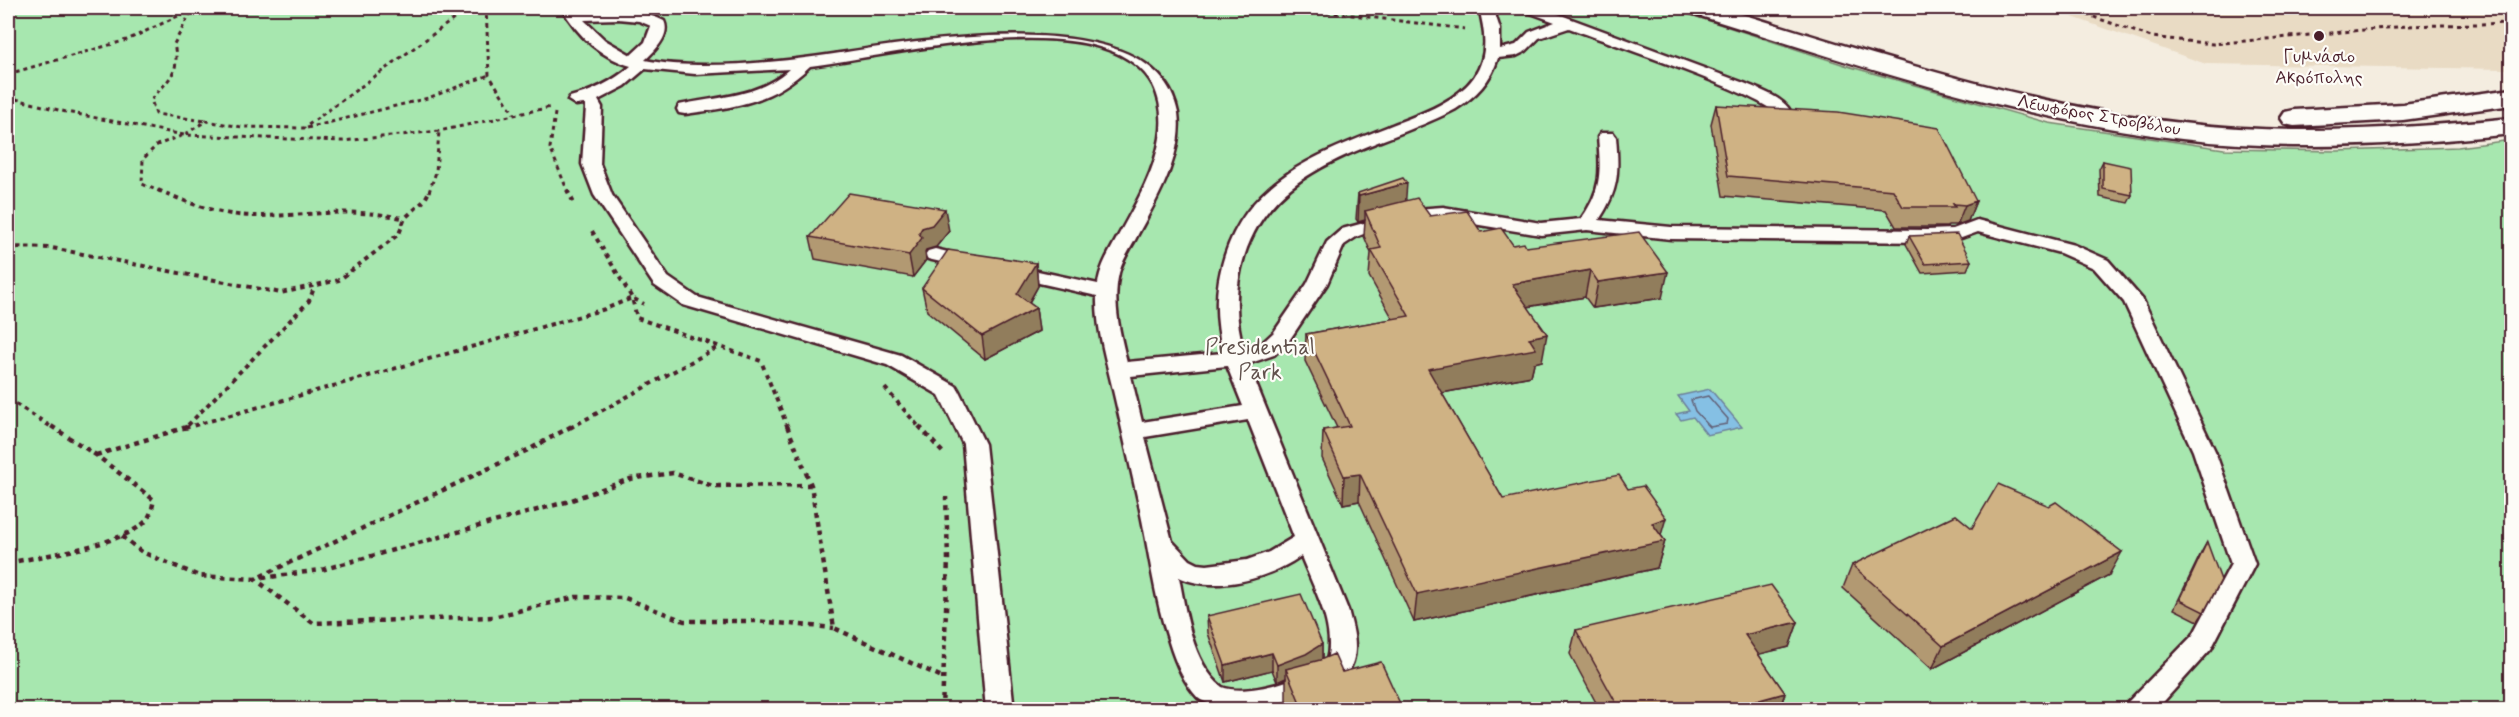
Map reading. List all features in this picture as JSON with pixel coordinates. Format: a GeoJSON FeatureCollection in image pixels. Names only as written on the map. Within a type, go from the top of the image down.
{"type":"FeatureCollection","features":[{"type":"Feature","properties":{"kind":"main road","name":"Λεωφόρος Στροβόλου"},"geometry":{"type":"LineString","coordinates":[[1699,8],[2010,100],[2138,126],[2272,137],[2351,139],[2438,134],[2511,126]]}},
{"type":"Feature","properties":{"kind":"main road","name":"Λεωφόρος Στροβόλου"},"geometry":{"type":"LineString","coordinates":[[1742,8],[1981,78],[2114,106],[2254,119],[2403,111],[2511,97]]}},
{"type":"Feature","properties":{"kind":"lane"},"geometry":{"type":"LineString","coordinates":[[571,12],[579,26],[606,48],[638,63],[697,69],[806,62],[964,34],[1021,28],[1101,36],[1133,52],[1153,69],[1163,86],[1171,109],[1171,134],[1162,165],[1110,272],[1107,292],[1108,314],[1180,633],[1198,679],[1208,692],[1223,700],[1238,702],[1313,684],[1328,678],[1337,668],[1342,654],[1342,638],[1335,610],[1235,359],[1226,318],[1227,292],[1236,249],[1256,212],[1278,190],[1312,167],[1453,103],[1474,87],[1492,54],[1493,32],[1486,8]]}},
{"type":"Feature","properties":{"kind":"lane"},"geometry":{"type":"LineString","coordinates":[[1530,8],[1738,86],[1776,106],[1784,112],[1785,118]]}},
{"type":"Feature","properties":{"kind":"lane"},"geometry":{"type":"LineString","coordinates":[[571,12],[639,16],[659,24],[658,35],[630,77],[610,90],[582,99],[594,107],[591,164],[603,195],[661,281],[690,301],[894,360],[948,391],[974,444],[1000,710]]}},
{"type":"Feature","properties":{"kind":"lane"},"geometry":{"type":"LineString","coordinates":[[1492,54],[1510,53],[1521,48],[1534,35],[1570,22]]}},
{"type":"Feature","properties":{"kind":"lane"},"geometry":{"type":"LineString","coordinates":[[685,109],[758,97],[787,81],[806,62]]}},
{"type":"Feature","properties":{"kind":"lane"},"geometry":{"type":"LineString","coordinates":[[1587,224],[1602,203],[1611,177],[1607,137]]}},
{"type":"Feature","properties":{"kind":"lane"},"geometry":{"type":"LineString","coordinates":[[1119,370],[1251,357],[1267,350],[1281,337],[1317,284],[1336,242],[1365,227],[1407,216],[1443,213],[1542,229],[1587,224],[1671,233],[1928,236],[1956,234],[1977,226],[2067,249],[2101,264],[2133,300],[2204,451],[2243,564],[2202,642],[2138,710]]}},
{"type":"Feature","properties":{"kind":"lane"},"geometry":{"type":"LineString","coordinates":[[935,255],[1107,292]]}},
{"type":"Feature","properties":{"kind":"lane"},"geometry":{"type":"LineString","coordinates":[[1133,431],[1257,411]]}},
{"type":"Feature","properties":{"kind":"lane"},"geometry":{"type":"LineString","coordinates":[[1160,544],[1174,562],[1193,573],[1210,574],[1254,569],[1278,560],[1307,539]]}},
{"type":"Feature","properties":{"kind":"path"},"geometry":{"type":"LineString","coordinates":[[194,8],[183,23],[174,44],[178,62],[174,72],[151,100],[156,114],[242,127],[304,128],[428,98],[489,75]]}},
{"type":"Feature","properties":{"kind":"path"},"geometry":{"type":"LineString","coordinates":[[8,74],[106,48],[151,30],[194,8]]}},
{"type":"Feature","properties":{"kind":"path"},"geometry":{"type":"LineString","coordinates":[[304,128],[469,8]]}},
{"type":"Feature","properties":{"kind":"path"},"geometry":{"type":"LineString","coordinates":[[486,8],[489,75],[514,114]]}},
{"type":"Feature","properties":{"kind":"path"},"geometry":{"type":"LineString","coordinates":[[1295,8],[1493,32]]}},
{"type":"Feature","properties":{"kind":"path"},"geometry":{"type":"LineString","coordinates":[[2071,9],[2151,37],[2213,44],[2407,26],[2511,23]]}},
{"type":"Feature","properties":{"kind":"path"},"geometry":{"type":"LineString","coordinates":[[8,97],[66,112],[184,135],[343,141],[439,131],[555,106]]}},
{"type":"Feature","properties":{"kind":"path"},"geometry":{"type":"LineString","coordinates":[[206,121],[184,135],[158,145],[143,159],[142,184],[203,209],[254,216],[315,212],[372,212],[402,218]]}},
{"type":"Feature","properties":{"kind":"path"},"geometry":{"type":"LineString","coordinates":[[8,247],[52,248],[281,294],[314,287],[339,280],[399,234],[402,218],[427,197],[437,172],[439,131]]}},
{"type":"Feature","properties":{"kind":"path"},"geometry":{"type":"LineString","coordinates":[[187,427],[309,301],[314,287]]}},
{"type":"Feature","properties":{"kind":"path"},"geometry":{"type":"LineString","coordinates":[[632,298],[637,318],[761,361],[811,485],[834,628]]}},
{"type":"Feature","properties":{"kind":"path"},"geometry":{"type":"LineString","coordinates":[[96,455],[187,427],[605,309],[632,298],[650,307]]}},
{"type":"Feature","properties":{"kind":"path"},"geometry":{"type":"LineString","coordinates":[[255,579],[532,448],[720,346]]}},
{"type":"Feature","properties":{"kind":"path"},"geometry":{"type":"LineString","coordinates":[[880,382],[944,455],[945,466]]}},
{"type":"Feature","properties":{"kind":"path"},"geometry":{"type":"LineString","coordinates":[[8,399],[96,455],[154,500],[151,515],[141,526],[122,536],[8,563]]}},
{"type":"Feature","properties":{"kind":"path"},"geometry":{"type":"LineString","coordinates":[[122,536],[142,552],[199,576],[255,579],[321,570],[566,502],[630,478],[673,473],[713,486],[811,485]]}},
{"type":"Feature","properties":{"kind":"path"},"geometry":{"type":"LineString","coordinates":[[942,710],[948,559],[945,489]]}},
{"type":"Feature","properties":{"kind":"path"},"geometry":{"type":"LineString","coordinates":[[255,579],[313,623],[493,617],[576,597],[625,598],[684,621],[756,621],[834,628],[942,677]]}},
{"type":"Feature","properties":{"kind":"shaded area","name":"Γυμνάσιο Ακρόπολης"},"geometry":{"type":"Polygon","coordinates":[[[2047,8],[2511,8],[2511,65],[2506,69],[2206,64],[2047,8]]]}},
{"type":"Feature","properties":{"kind":"green space","name":"Presidential Park"},"geometry":{"type":"Polygon","coordinates":[[[8,8],[1670,8],[1851,67],[2049,123],[2224,149],[2337,151],[2458,147],[2511,140],[2511,709],[8,709],[8,8]]]}},
{"type":"Feature","properties":{"kind":"water"},"geometry":{"type":"Polygon","coordinates":[[[1710,389],[1742,427],[1707,435],[1693,417],[1681,420],[1676,414],[1689,411],[1678,396],[1710,389]]]}},
{"type":"Feature","properties":{"kind":"building"},"geometry":{"type":"Polygon","coordinates":[[[1716,105],[1838,112],[1939,128],[1976,201],[1965,205],[1953,204],[1955,207],[1903,207],[1893,190],[1728,176],[1716,105]]]}},
{"type":"Feature","properties":{"kind":"building"},"geometry":{"type":"Polygon","coordinates":[[[2103,161],[2131,167],[2132,195],[2103,189],[2103,161]]]}},
{"type":"Feature","properties":{"kind":"building"},"geometry":{"type":"Polygon","coordinates":[[[1403,178],[1407,183],[1359,196],[1358,193],[1403,178]]]}},
{"type":"Feature","properties":{"kind":"building"},"geometry":{"type":"Polygon","coordinates":[[[849,193],[945,209],[932,225],[922,228],[919,233],[922,238],[909,255],[810,237],[849,193]]]}},
{"type":"Feature","properties":{"kind":"building"},"geometry":{"type":"Polygon","coordinates":[[[1417,198],[1430,216],[1467,211],[1481,232],[1501,228],[1513,245],[1524,243],[1526,247],[1639,232],[1668,272],[1598,282],[1590,270],[1512,284],[1547,334],[1529,338],[1536,349],[1428,369],[1503,499],[1619,475],[1628,489],[1643,486],[1666,518],[1652,523],[1665,541],[1417,594],[1360,474],[1344,476],[1323,430],[1350,426],[1306,334],[1409,316],[1371,250],[1381,248],[1365,211],[1417,198]]]}},
{"type":"Feature","properties":{"kind":"building"},"geometry":{"type":"Polygon","coordinates":[[[1957,234],[1971,261],[1925,264],[1909,236],[1957,234]]]}},
{"type":"Feature","properties":{"kind":"building"},"geometry":{"type":"Polygon","coordinates":[[[948,250],[1036,263],[1017,294],[1036,308],[982,336],[922,288],[948,250]]]}},
{"type":"Feature","properties":{"kind":"building"},"geometry":{"type":"Polygon","coordinates":[[[1998,484],[2049,506],[2056,502],[2122,552],[1943,646],[1852,565],[1956,515],[1972,528],[1998,484]]]}},
{"type":"Feature","properties":{"kind":"building"},"geometry":{"type":"Polygon","coordinates":[[[2207,542],[2221,580],[2204,612],[2180,600],[2207,542]]]}},
{"type":"Feature","properties":{"kind":"building"},"geometry":{"type":"Polygon","coordinates":[[[1771,585],[1798,622],[1745,635],[1785,693],[1723,710],[1620,710],[1576,630],[1771,585]]]}},
{"type":"Feature","properties":{"kind":"building"},"geometry":{"type":"Polygon","coordinates":[[[1301,594],[1322,644],[1306,654],[1277,665],[1272,653],[1225,665],[1207,616],[1301,594]]]}},
{"type":"Feature","properties":{"kind":"building"},"geometry":{"type":"Polygon","coordinates":[[[1334,654],[1342,672],[1381,662],[1403,710],[1303,710],[1286,669],[1334,654]]]}},
{"type":"Feature","properties":{"kind":"place","name":"Γυμνάσιο Ακρόπολης"},"geometry":{"type":"Point","coordinates":[2319,36]}}]}
